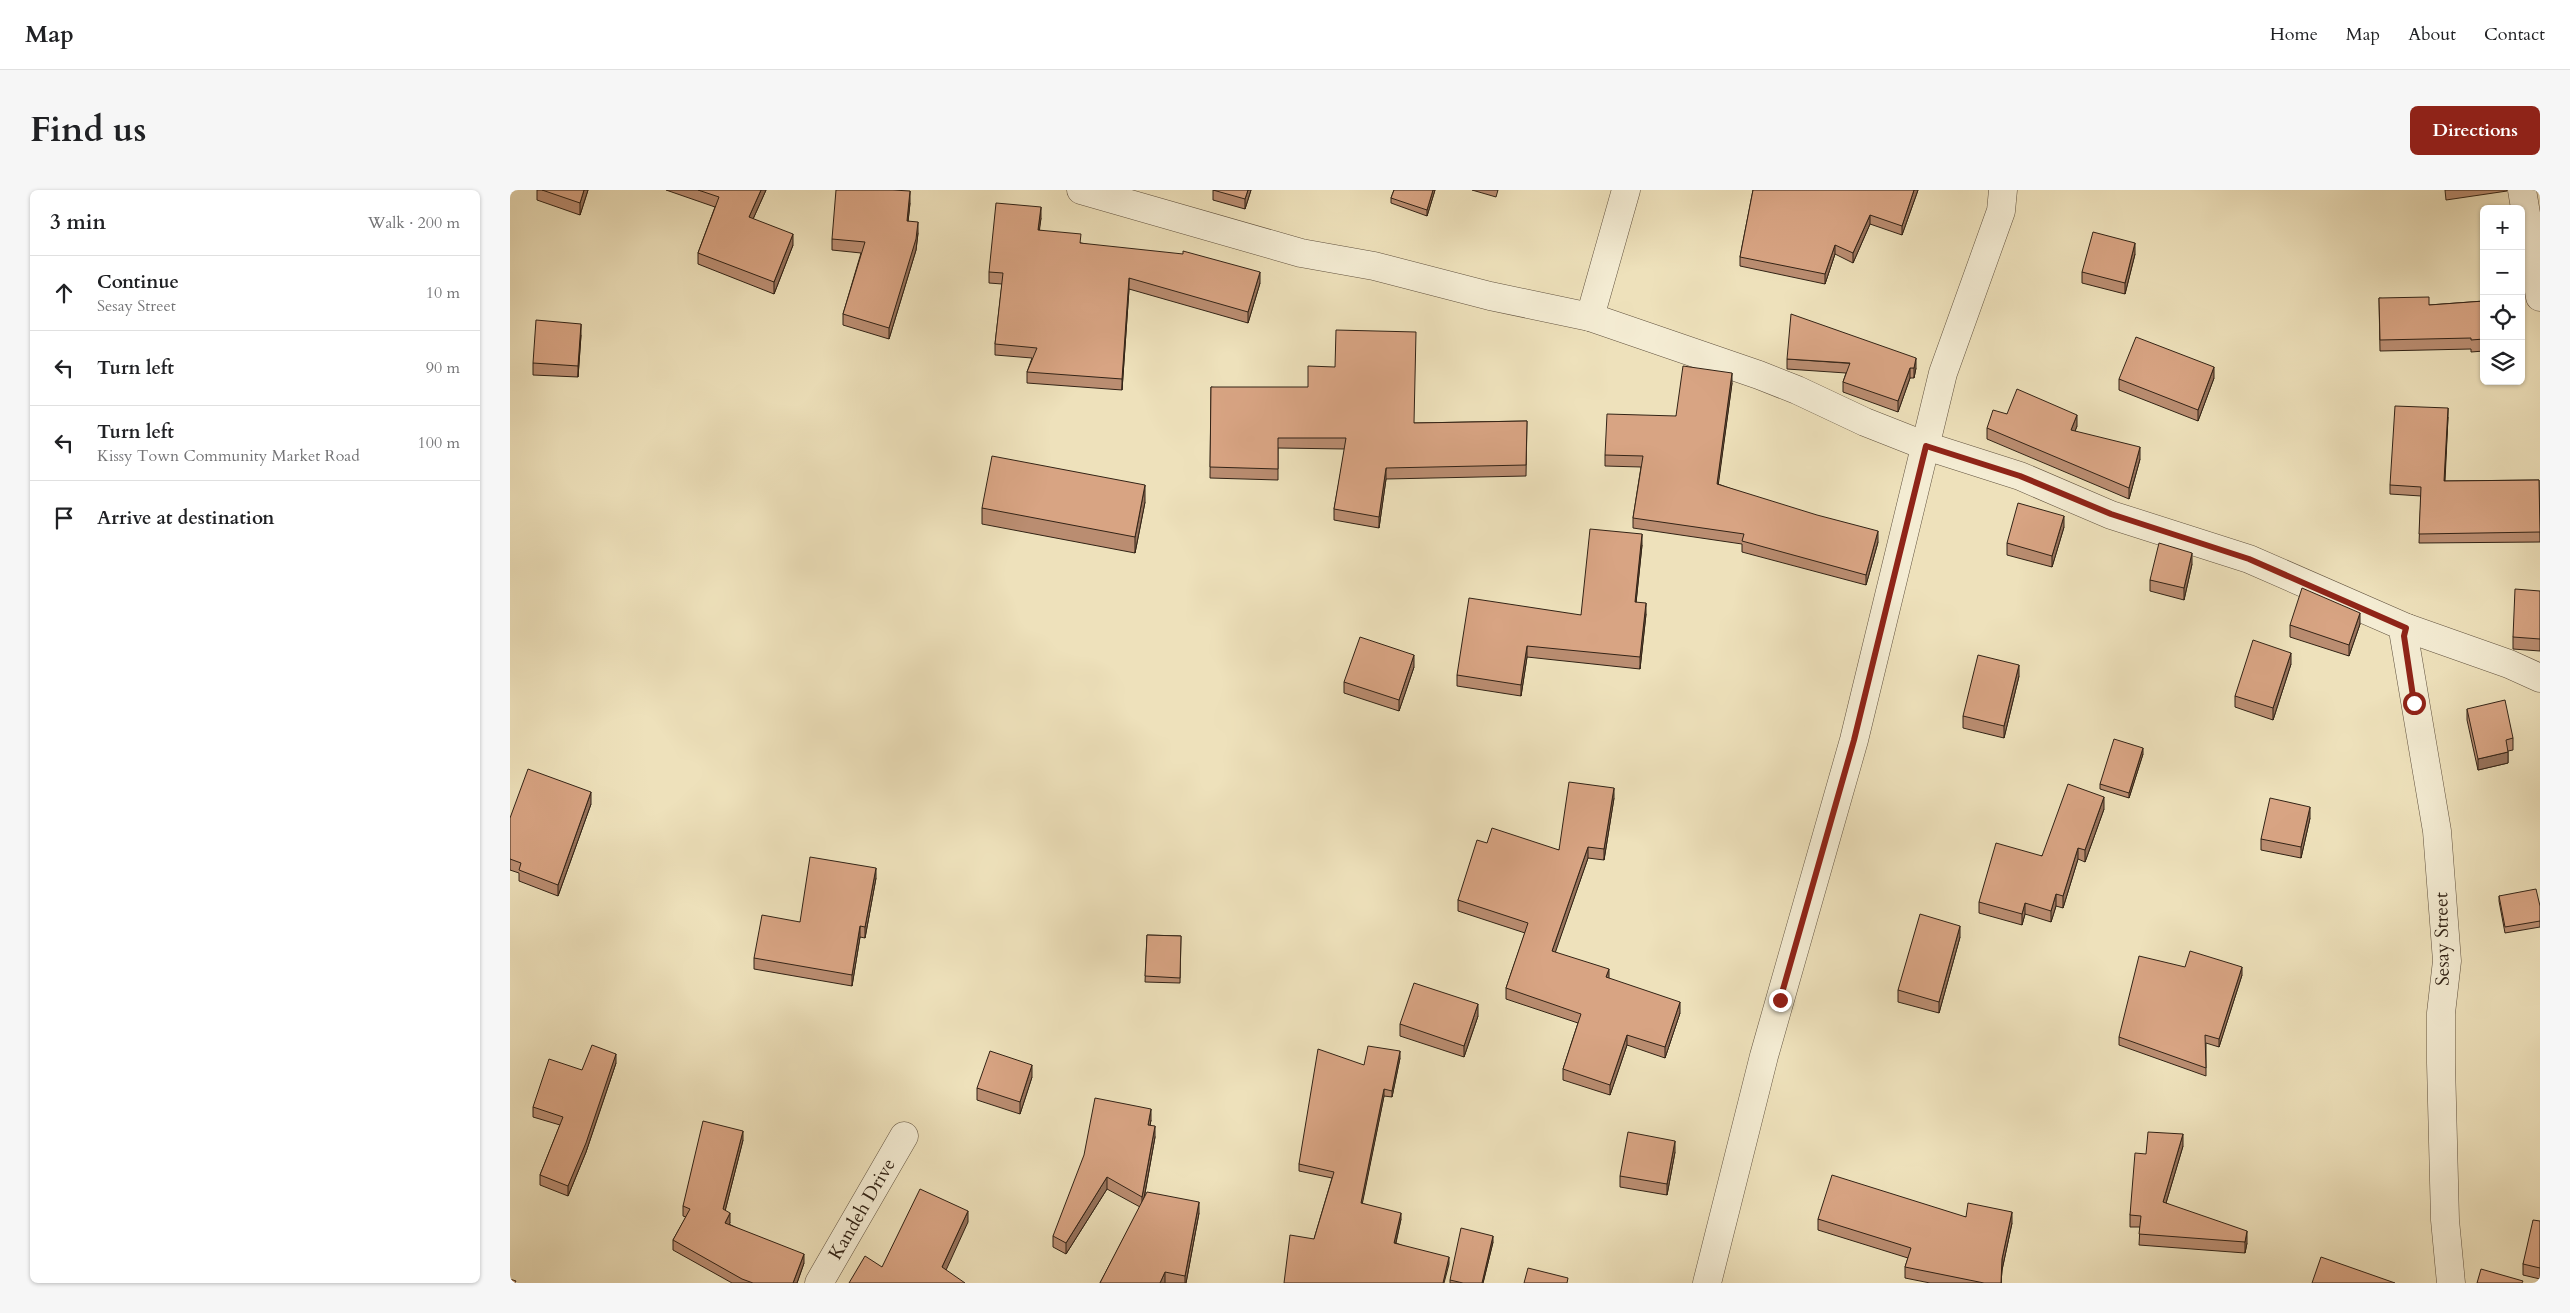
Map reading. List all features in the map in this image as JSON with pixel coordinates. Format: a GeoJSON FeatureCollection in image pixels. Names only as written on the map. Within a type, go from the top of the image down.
{"type":"FeatureCollection","features":[{"type":"Feature","properties":{"kind":"street"},"geometry":{"type":"LineString","coordinates":[[1081,190],[1301,253],[1374,266],[1490,296],[1590,317],[1798,390],[1865,422],[1926,446],[2020,476],[2111,514],[2249,559],[2406,628],[2509,664],[2540,678]]}},
{"type":"Feature","properties":{"kind":"street"},"geometry":{"type":"LineString","coordinates":[[1590,317],[1626,190]]}},
{"type":"Feature","properties":{"kind":"street"},"geometry":{"type":"LineString","coordinates":[[1707,1283],[1764,1056],[1854,740],[1943,373],[2001,211],[2003,190]]}},
{"type":"Feature","properties":{"kind":"street"},"geometry":{"type":"LineString","coordinates":[[2522,190],[2540,292]]}},
{"type":"Feature","properties":{"kind":"street","name":"Sesay Street"},"geometry":{"type":"LineString","coordinates":[[2406,628],[2404,636],[2412,692],[2437,831],[2447,961],[2441,1014],[2441,1073],[2445,1220],[2451,1283]]}},
{"type":"Feature","properties":{"kind":"street","name":"Kandeh Drive"},"geometry":{"type":"LineString","coordinates":[[819,1283],[904,1136]]}},
{"type":"Feature","properties":{"kind":"building"},"geometry":{"type":"Polygon","coordinates":[[[542,190],[584,190],[580,203],[542,190]]]}},
{"type":"Feature","properties":{"kind":"building"},"geometry":{"type":"Polygon","coordinates":[[[698,190],[761,190],[749,217],[793,234],[774,282],[698,253],[719,197],[698,190]]]}},
{"type":"Feature","properties":{"kind":"building"},"geometry":{"type":"Polygon","coordinates":[[[836,190],[910,191],[907,221],[918,222],[916,239],[889,328],[843,314],[865,242],[832,239],[836,190]]]}},
{"type":"Feature","properties":{"kind":"building"},"geometry":{"type":"Polygon","coordinates":[[[1213,190],[1248,190],[1245,199],[1213,190]]]}},
{"type":"Feature","properties":{"kind":"building"},"geometry":{"type":"Polygon","coordinates":[[[1394,190],[1433,190],[1427,210],[1391,198],[1394,190]]]}},
{"type":"Feature","properties":{"kind":"building"},"geometry":{"type":"Polygon","coordinates":[[[1753,190],[1914,190],[1902,226],[1870,215],[1853,253],[1835,245],[1825,274],[1740,257],[1753,190]]]}},
{"type":"Feature","properties":{"kind":"building"},"geometry":{"type":"Polygon","coordinates":[[[996,203],[1041,207],[1038,230],[1081,234],[1080,243],[1183,254],[1183,251],[1260,272],[1248,312],[1129,278],[1122,379],[1027,372],[1037,348],[995,344],[1003,273],[989,272],[996,203]]]}},
{"type":"Feature","properties":{"kind":"building"},"geometry":{"type":"Polygon","coordinates":[[[2093,232],[2135,243],[2125,283],[2082,272],[2093,232]]]}},
{"type":"Feature","properties":{"kind":"building"},"geometry":{"type":"Polygon","coordinates":[[[2429,297],[2429,305],[2480,301],[2480,339],[2380,340],[2379,298],[2429,297]]]}},
{"type":"Feature","properties":{"kind":"building"},"geometry":{"type":"Polygon","coordinates":[[[1791,314],[1916,358],[1914,368],[1910,368],[1898,401],[1843,382],[1850,363],[1787,359],[1791,314]]]}},
{"type":"Feature","properties":{"kind":"building"},"geometry":{"type":"Polygon","coordinates":[[[536,320],[581,324],[578,366],[533,363],[536,320]]]}},
{"type":"Feature","properties":{"kind":"building"},"geometry":{"type":"Polygon","coordinates":[[[1336,330],[1416,332],[1414,423],[1527,421],[1526,465],[1386,468],[1379,517],[1334,509],[1346,438],[1278,438],[1278,469],[1210,467],[1211,387],[1308,387],[1308,366],[1335,367],[1336,330]]]}},
{"type":"Feature","properties":{"kind":"building"},"geometry":{"type":"Polygon","coordinates":[[[2136,337],[2214,367],[2198,410],[2119,379],[2136,337]]]}},
{"type":"Feature","properties":{"kind":"building"},"geometry":{"type":"Polygon","coordinates":[[[1683,366],[1732,373],[1717,484],[1817,515],[1878,531],[1866,575],[1742,541],[1744,534],[1633,518],[1643,456],[1605,455],[1607,414],[1676,416],[1683,366]]]}},
{"type":"Feature","properties":{"kind":"building"},"geometry":{"type":"Polygon","coordinates":[[[2017,389],[2077,415],[2071,430],[2140,447],[2129,488],[1987,428],[1993,410],[2007,414],[2017,389]]]}},
{"type":"Feature","properties":{"kind":"building"},"geometry":{"type":"Polygon","coordinates":[[[2395,406],[2448,408],[2444,481],[2539,480],[2540,532],[2419,534],[2421,487],[2390,485],[2395,406]]]}},
{"type":"Feature","properties":{"kind":"building"},"geometry":{"type":"Polygon","coordinates":[[[992,456],[1145,485],[1135,537],[982,508],[992,456]]]}},
{"type":"Feature","properties":{"kind":"building"},"geometry":{"type":"Polygon","coordinates":[[[2018,503],[2064,516],[2052,556],[2007,543],[2018,503]]]}},
{"type":"Feature","properties":{"kind":"building"},"geometry":{"type":"Polygon","coordinates":[[[1590,529],[1642,534],[1635,602],[1646,603],[1640,657],[1527,646],[1521,685],[1457,675],[1469,598],[1581,615],[1590,529]]]}},
{"type":"Feature","properties":{"kind":"building"},"geometry":{"type":"Polygon","coordinates":[[[2159,543],[2192,553],[2184,588],[2150,580],[2159,543]]]}},
{"type":"Feature","properties":{"kind":"building"},"geometry":{"type":"Polygon","coordinates":[[[2302,588],[2360,613],[2349,645],[2290,625],[2302,588]]]}},
{"type":"Feature","properties":{"kind":"building"},"geometry":{"type":"Polygon","coordinates":[[[2515,589],[2540,591],[2540,639],[2513,637],[2515,589]]]}},
{"type":"Feature","properties":{"kind":"building"},"geometry":{"type":"Polygon","coordinates":[[[1360,637],[1414,655],[1399,700],[1344,682],[1360,637]]]}},
{"type":"Feature","properties":{"kind":"building"},"geometry":{"type":"Polygon","coordinates":[[[2253,640],[2291,653],[2273,708],[2235,696],[2253,640]]]}},
{"type":"Feature","properties":{"kind":"building"},"geometry":{"type":"Polygon","coordinates":[[[1978,655],[2019,665],[2004,726],[1963,716],[1978,655]]]}},
{"type":"Feature","properties":{"kind":"building"},"geometry":{"type":"Polygon","coordinates":[[[2505,700],[2513,738],[2506,740],[2508,752],[2478,759],[2467,709],[2505,700]]]}},
{"type":"Feature","properties":{"kind":"building"},"geometry":{"type":"Polygon","coordinates":[[[2114,739],[2143,748],[2129,793],[2100,784],[2114,739]]]}},
{"type":"Feature","properties":{"kind":"building"},"geometry":{"type":"Polygon","coordinates":[[[528,769],[591,792],[558,885],[519,870],[521,863],[510,859],[510,818],[528,769]]]}},
{"type":"Feature","properties":{"kind":"building"},"geometry":{"type":"Polygon","coordinates":[[[1569,782],[1614,788],[1604,849],[1588,847],[1552,951],[1609,969],[1606,977],[1680,1002],[1665,1047],[1627,1035],[1610,1085],[1563,1069],[1581,1014],[1506,988],[1528,923],[1458,900],[1477,840],[1487,843],[1492,828],[1559,850],[1569,782]]]}},
{"type":"Feature","properties":{"kind":"building"},"geometry":{"type":"Polygon","coordinates":[[[2068,784],[2104,797],[2085,850],[2078,848],[2063,896],[2056,894],[2051,911],[2025,903],[2022,914],[1979,902],[1996,843],[2042,856],[2068,784]]]}},
{"type":"Feature","properties":{"kind":"building"},"geometry":{"type":"Polygon","coordinates":[[[2270,798],[2310,807],[2301,847],[2261,839],[2270,798]]]}},
{"type":"Feature","properties":{"kind":"building"},"geometry":{"type":"Polygon","coordinates":[[[810,857],[876,868],[865,927],[860,926],[852,975],[754,958],[762,915],[800,922],[810,857]]]}},
{"type":"Feature","properties":{"kind":"building"},"geometry":{"type":"Polygon","coordinates":[[[2536,889],[2540,906],[2540,921],[2505,927],[2499,896],[2536,889]]]}},
{"type":"Feature","properties":{"kind":"building"},"geometry":{"type":"Polygon","coordinates":[[[1920,914],[1960,926],[1939,1002],[1898,990],[1920,914]]]}},
{"type":"Feature","properties":{"kind":"building"},"geometry":{"type":"Polygon","coordinates":[[[1147,935],[1181,936],[1180,978],[1145,976],[1147,935]]]}},
{"type":"Feature","properties":{"kind":"building"},"geometry":{"type":"Polygon","coordinates":[[[2190,951],[2242,967],[2219,1039],[2205,1035],[2206,1068],[2119,1037],[2139,956],[2185,967],[2190,951]]]}},
{"type":"Feature","properties":{"kind":"building"},"geometry":{"type":"Polygon","coordinates":[[[1414,983],[1478,1004],[1464,1046],[1400,1024],[1414,983]]]}},
{"type":"Feature","properties":{"kind":"building"},"geometry":{"type":"Polygon","coordinates":[[[592,1045],[616,1054],[586,1143],[568,1186],[540,1175],[563,1117],[533,1107],[549,1059],[582,1070],[592,1045]]]}},
{"type":"Feature","properties":{"kind":"building"},"geometry":{"type":"Polygon","coordinates":[[[1368,1046],[1400,1051],[1392,1091],[1384,1089],[1361,1203],[1401,1213],[1394,1243],[1449,1257],[1443,1283],[1284,1283],[1290,1235],[1314,1239],[1334,1172],[1299,1164],[1318,1049],[1364,1065],[1368,1046]]]}},
{"type":"Feature","properties":{"kind":"building"},"geometry":{"type":"Polygon","coordinates":[[[990,1051],[1032,1065],[1020,1102],[977,1088],[990,1051]]]}},
{"type":"Feature","properties":{"kind":"building"},"geometry":{"type":"Polygon","coordinates":[[[1095,1098],[1151,1109],[1148,1125],[1155,1126],[1142,1197],[1107,1177],[1066,1243],[1053,1236],[1084,1155],[1095,1098]]]}},
{"type":"Feature","properties":{"kind":"building"},"geometry":{"type":"Polygon","coordinates":[[[703,1121],[743,1131],[723,1209],[730,1213],[725,1223],[804,1254],[793,1283],[753,1283],[742,1279],[673,1240],[690,1209],[683,1206],[703,1121]]]}},
{"type":"Feature","properties":{"kind":"building"},"geometry":{"type":"Polygon","coordinates":[[[1628,1132],[1675,1141],[1667,1184],[1620,1176],[1628,1132]]]}},
{"type":"Feature","properties":{"kind":"building"},"geometry":{"type":"Polygon","coordinates":[[[2148,1132],[2183,1134],[2163,1202],[2247,1231],[2245,1242],[2139,1234],[2141,1216],[2130,1215],[2135,1153],[2146,1154],[2148,1132]]]}},
{"type":"Feature","properties":{"kind":"building"},"geometry":{"type":"Polygon","coordinates":[[[1832,1175],[1966,1217],[1968,1203],[2012,1212],[2002,1259],[2001,1283],[1984,1283],[1905,1267],[1911,1248],[1818,1219],[1832,1175]]]}},
{"type":"Feature","properties":{"kind":"building"},"geometry":{"type":"Polygon","coordinates":[[[920,1189],[968,1211],[942,1267],[965,1283],[849,1283],[865,1256],[882,1267],[920,1189]]]}},
{"type":"Feature","properties":{"kind":"building"},"geometry":{"type":"Polygon","coordinates":[[[1147,1192],[1199,1202],[1185,1276],[1165,1272],[1160,1283],[1100,1283],[1147,1192]]]}},
{"type":"Feature","properties":{"kind":"building"},"geometry":{"type":"Polygon","coordinates":[[[2533,1220],[2540,1221],[2540,1268],[2523,1264],[2533,1220]]]}},
{"type":"Feature","properties":{"kind":"building"},"geometry":{"type":"Polygon","coordinates":[[[1461,1228],[1493,1236],[1482,1283],[1463,1283],[1450,1280],[1461,1228]]]}},
{"type":"Feature","properties":{"kind":"building"},"geometry":{"type":"Polygon","coordinates":[[[2321,1257],[2395,1283],[2312,1283],[2321,1257]]]}},
{"type":"Feature","properties":{"kind":"building"},"geometry":{"type":"Polygon","coordinates":[[[1528,1268],[1568,1278],[1567,1283],[1524,1283],[1528,1268]]]}},
{"type":"Feature","properties":{"kind":"building"},"geometry":{"type":"Polygon","coordinates":[[[2481,1269],[2523,1281],[2522,1283],[2477,1283],[2481,1269]]]}},
{"type":"Feature","properties":{"kind":"building"},"geometry":{"type":"Polygon","coordinates":[[[510,1279],[516,1281],[515,1283],[510,1283],[510,1279]]]}},
{"type":"Feature","properties":{"kind":"route"},"geometry":{"type":"LineString","coordinates":[[1780,1000],[1854,740],[1926,446],[2020,476],[2111,514],[2249,559],[2406,628],[2404,636],[2414,703]]}}]}
